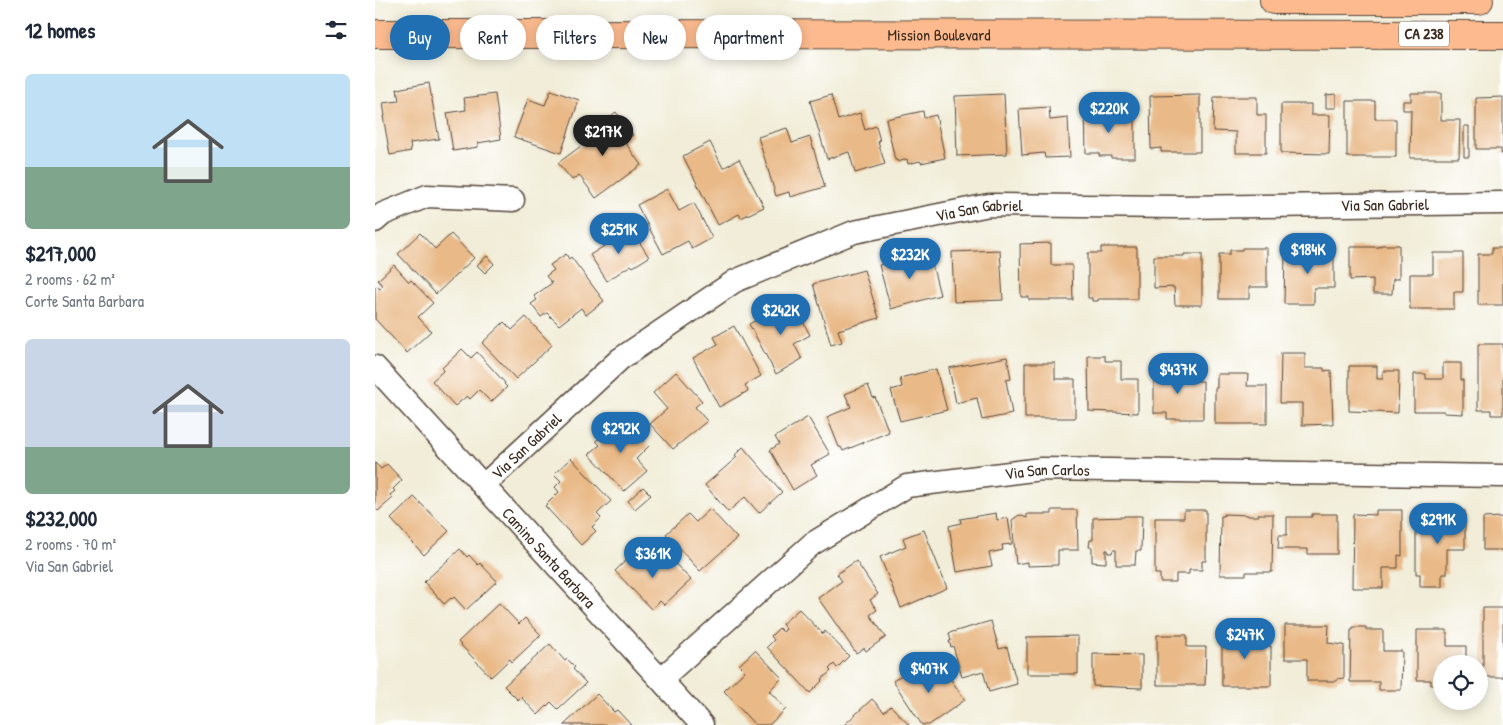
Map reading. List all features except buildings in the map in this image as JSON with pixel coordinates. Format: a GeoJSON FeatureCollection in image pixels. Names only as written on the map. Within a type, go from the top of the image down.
{"type":"FeatureCollection","features":[{"type":"Feature","properties":{"kind":"main road","name":"CA 238"},"geometry":{"type":"LineString","coordinates":[[1274,0],[1479,0]]}},
{"type":"Feature","properties":{"kind":"main road","name":"Mission Boulevard"},"geometry":{"type":"LineString","coordinates":[[375,34],[1503,34]]}},
{"type":"Feature","properties":{"kind":"street"},"geometry":{"type":"LineString","coordinates":[[375,221],[383,214],[427,196],[513,200]]}},
{"type":"Feature","properties":{"kind":"street","name":"Via San Gabriel"},"geometry":{"type":"LineString","coordinates":[[483,486],[620,359],[735,281],[854,232],[989,205],[1177,207],[1503,202]]}},
{"type":"Feature","properties":{"kind":"street","name":"Camino Santa Barbara"},"geometry":{"type":"LineString","coordinates":[[375,367],[702,725]]}},
{"type":"Feature","properties":{"kind":"street","name":"Via San Carlos"},"geometry":{"type":"LineString","coordinates":[[661,680],[811,544],[907,486],[1041,469],[1503,476]]}}]}
